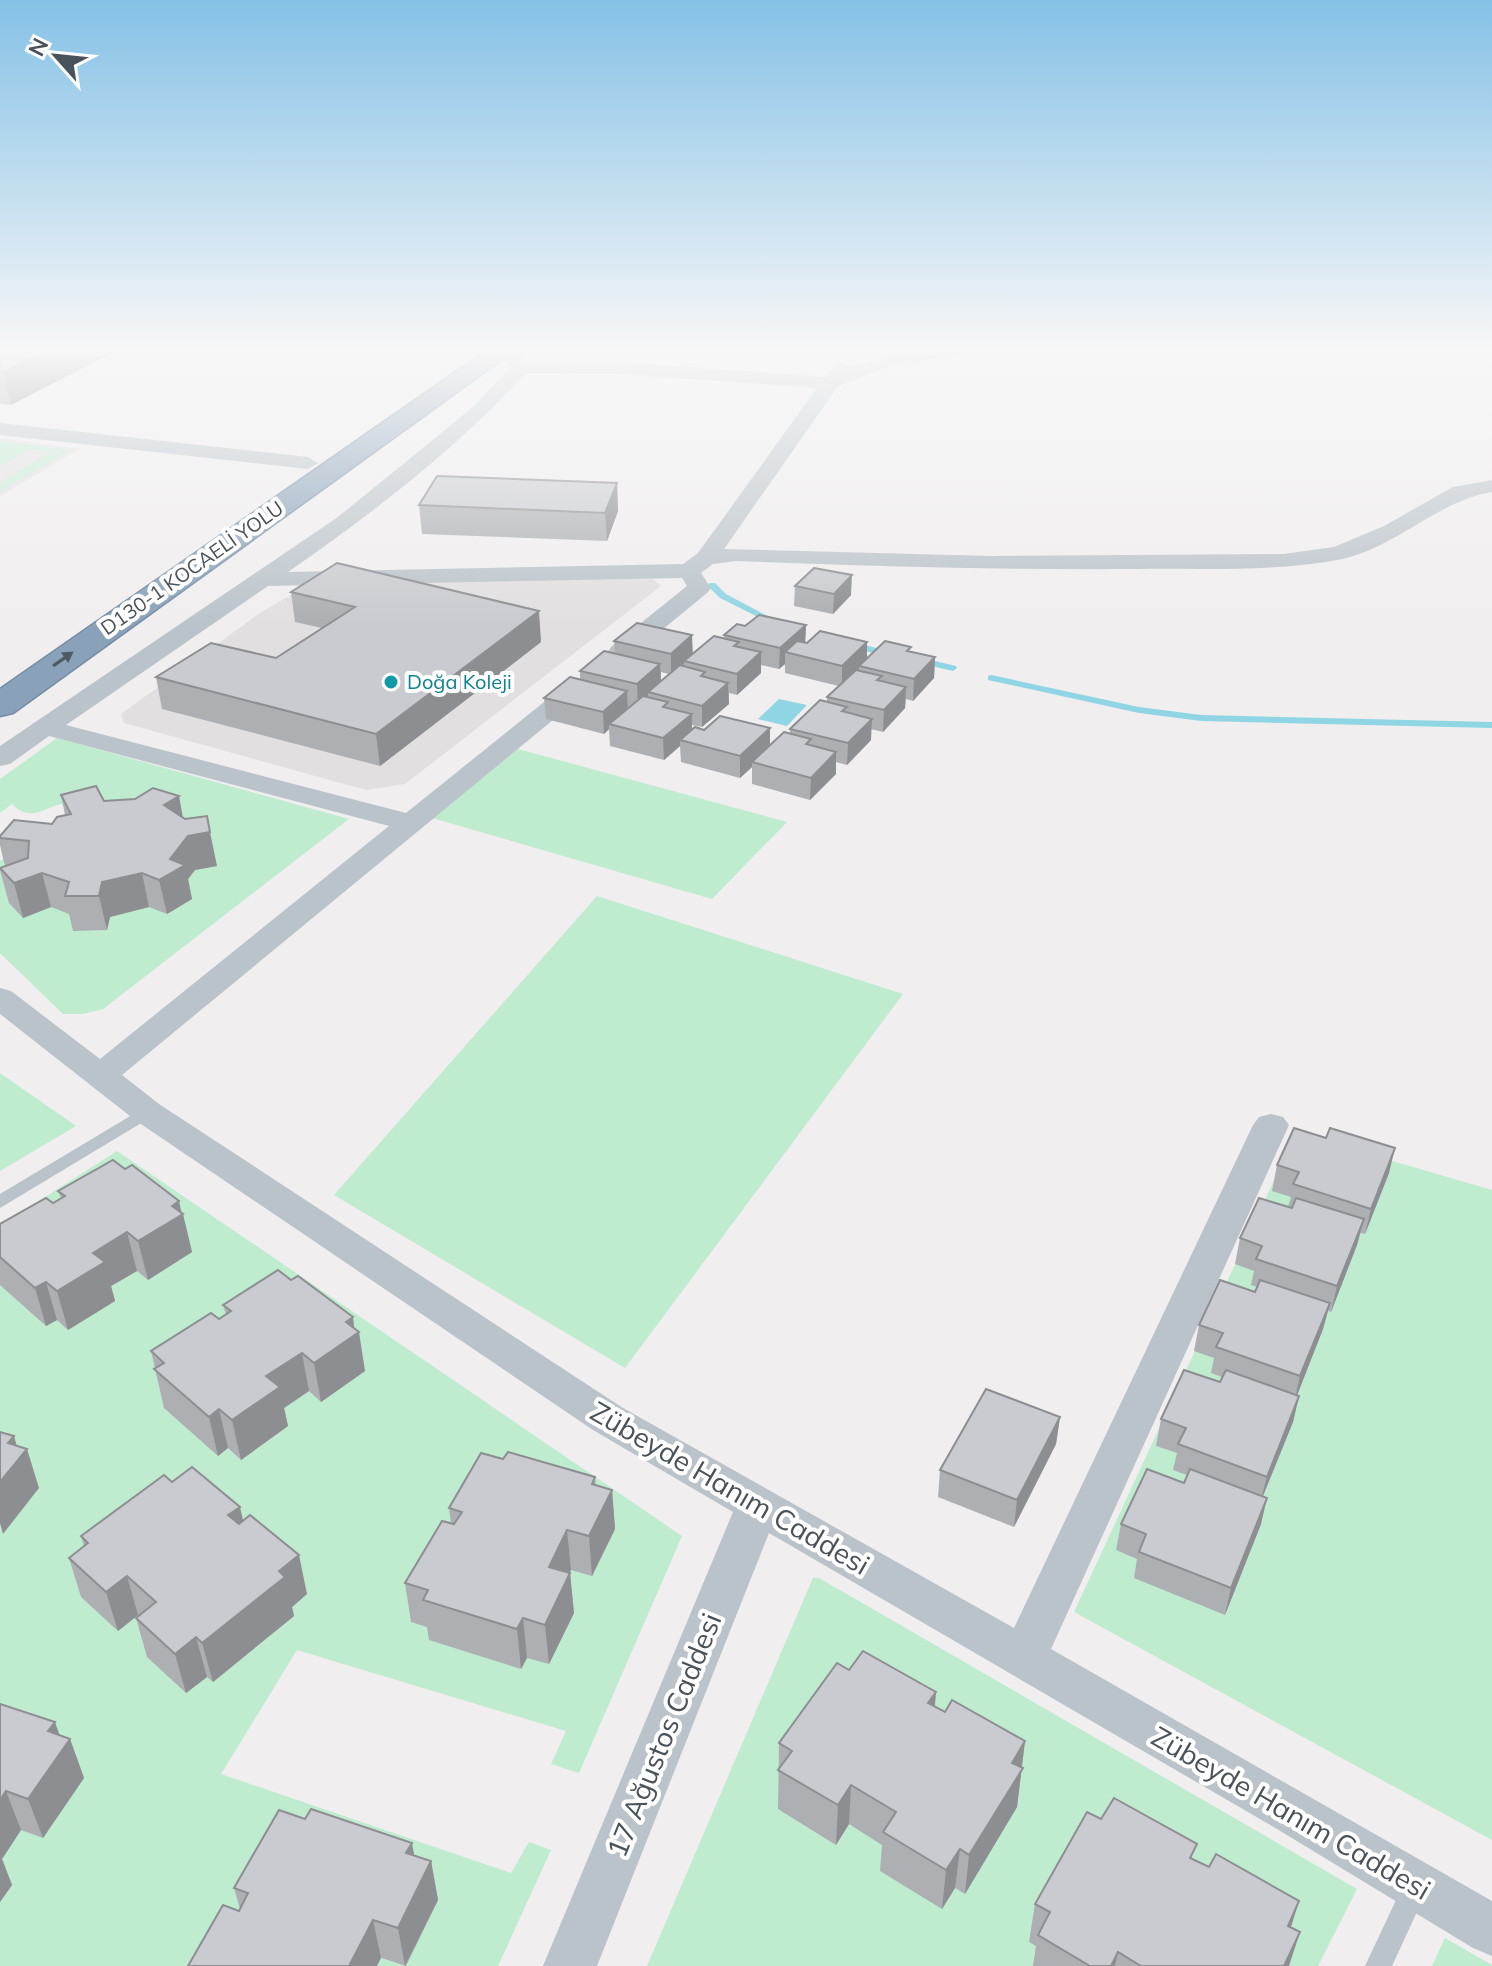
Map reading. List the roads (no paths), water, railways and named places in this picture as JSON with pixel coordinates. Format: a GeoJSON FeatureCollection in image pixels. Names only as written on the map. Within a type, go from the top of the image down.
{"type":"FeatureCollection","features":[{"type":"Feature","properties":{"kind":"highway"},"geometry":{"type":"LineString","coordinates":[[0,678],[339,442]]}},
{"type":"Feature","properties":{"kind":"highway","name":"D130-1 KOCAELİ YOLU"},"geometry":{"type":"LineString","coordinates":[[0,705],[384,442]]}},
{"type":"Feature","properties":{"kind":"street"},"geometry":{"type":"LineString","coordinates":[[115,442],[308,463]]}},
{"type":"Feature","properties":{"kind":"street"},"geometry":{"type":"LineString","coordinates":[[0,758],[357,513],[443,442]]}},
{"type":"Feature","properties":{"kind":"street"},"geometry":{"type":"LineString","coordinates":[[100,1076],[699,588],[698,565],[787,442]]}},
{"type":"Feature","properties":{"kind":"street"},"geometry":{"type":"LineString","coordinates":[[263,579],[698,565],[736,554],[991,563],[1283,561],[1339,553],[1392,531],[1460,491],[1492,486]]}},
{"type":"Feature","properties":{"kind":"street"},"geometry":{"type":"LineString","coordinates":[[45,727],[411,823]]}},
{"type":"Feature","properties":{"kind":"street","name":"Zübeyde Hanım Caddesi"},"geometry":{"type":"LineString","coordinates":[[0,998],[147,1112],[293,1206],[608,1419],[1295,1813],[1492,1930]]}},
{"type":"Feature","properties":{"kind":"street"},"geometry":{"type":"LineString","coordinates":[[1023,1659],[1271,1125]]}},
{"type":"Feature","properties":{"kind":"street","name":"17 Ağustos Caddesi"},"geometry":{"type":"LineString","coordinates":[[570,1966],[758,1505]]}},
{"type":"Feature","properties":{"kind":"lane"},"geometry":{"type":"LineString","coordinates":[[0,1202],[147,1112]]}},
{"type":"Feature","properties":{"kind":"lane"},"geometry":{"type":"LineString","coordinates":[[1378,1966],[1416,1886]]}},
{"type":"Feature","properties":{"kind":"water"},"geometry":{"type":"Polygon","coordinates":[[[779,699],[807,705],[787,726],[758,719],[779,699]]]}},
{"type":"Feature","properties":{"kind":"waterway"},"geometry":{"type":"LineString","coordinates":[[712,585],[723,596],[771,620]]}},
{"type":"Feature","properties":{"kind":"waterway"},"geometry":{"type":"LineString","coordinates":[[852,645],[890,654]]}},
{"type":"Feature","properties":{"kind":"waterway"},"geometry":{"type":"LineString","coordinates":[[922,661],[953,668]]}},
{"type":"Feature","properties":{"kind":"waterway"},"geometry":{"type":"LineString","coordinates":[[991,678],[1139,710],[1201,718],[1492,725]]}},
{"type":"Feature","properties":{"kind":"place","name":"Doğa Koleji"},"geometry":{"type":"Point","coordinates":[391,682]}}]}
